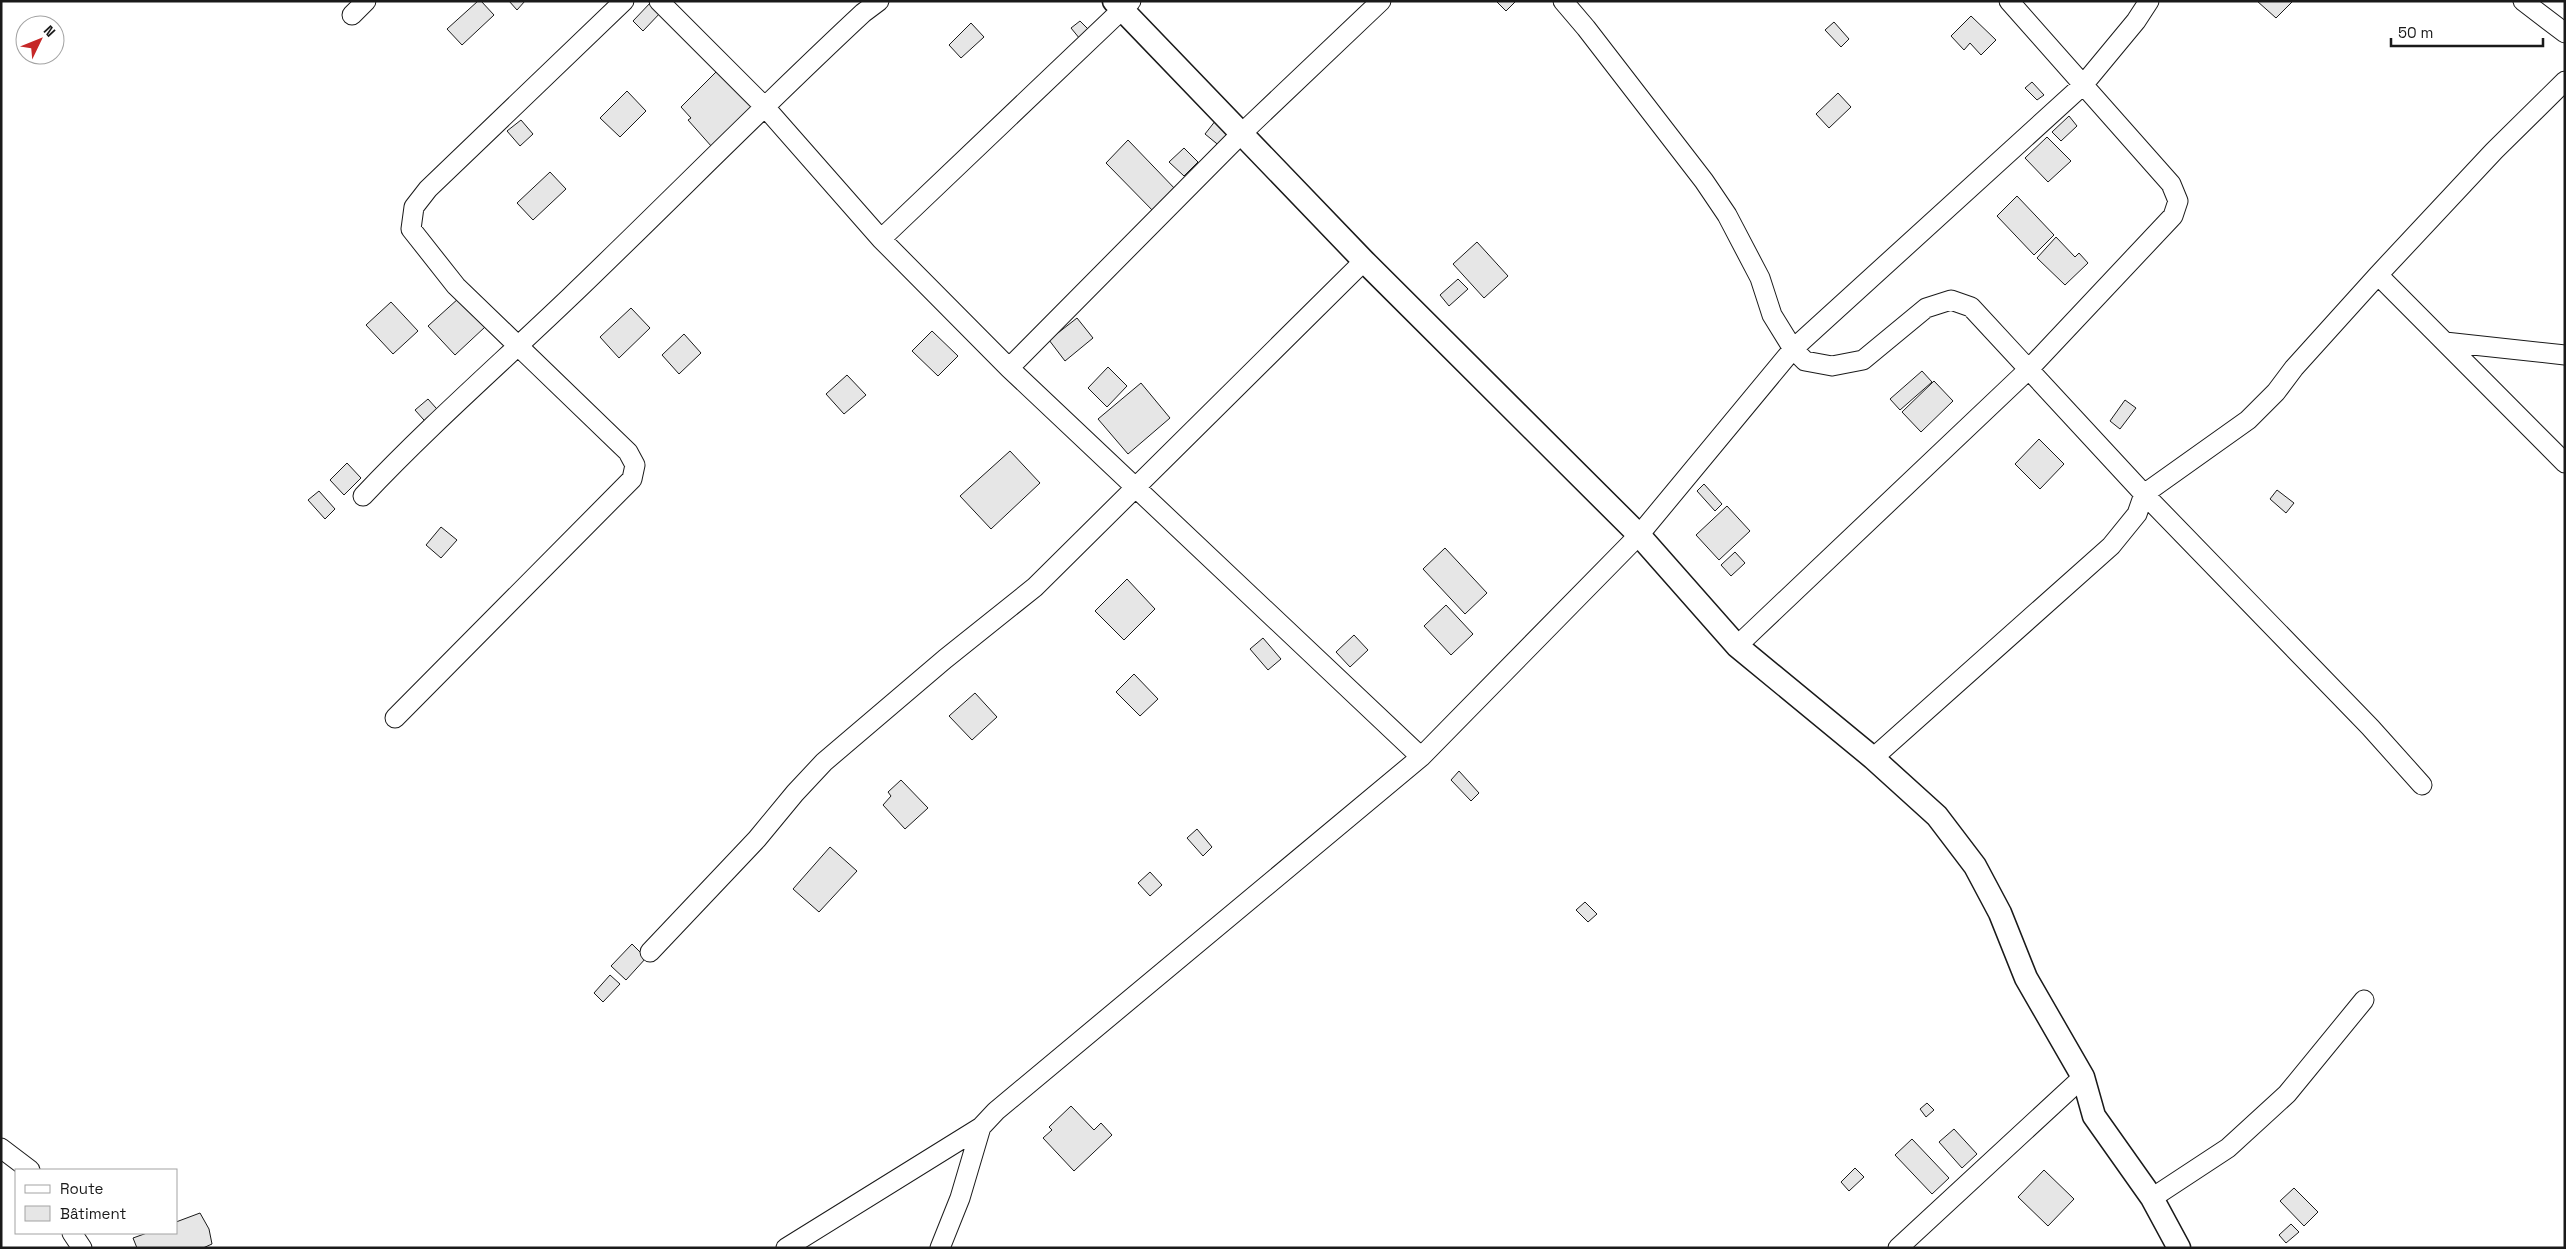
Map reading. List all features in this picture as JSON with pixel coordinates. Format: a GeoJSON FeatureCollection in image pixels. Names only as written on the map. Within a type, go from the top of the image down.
{"type":"FeatureCollection","features":[{"type":"Feature","properties":{"kind":"street"},"geometry":{"type":"LineString","coordinates":[[352,15],[366,1]]}},
{"type":"Feature","properties":{"kind":"street"},"geometry":{"type":"LineString","coordinates":[[395,718],[632,479],[635,465],[628,452],[519,346],[493,324],[456,286],[411,229],[414,207],[428,189],[624,1]]}},
{"type":"Feature","properties":{"kind":"street"},"geometry":{"type":"LineString","coordinates":[[659,1],[764,106],[881,239],[1008,368],[1421,757]]}},
{"type":"Feature","properties":{"kind":"street"},"geometry":{"type":"LineString","coordinates":[[364,496],[408,449],[519,346],[764,106],[862,13],[879,1]]}},
{"type":"Feature","properties":{"kind":"street"},"geometry":{"type":"LineString","coordinates":[[1008,368],[1241,134],[1381,1]]}},
{"type":"Feature","properties":{"kind":"street"},"geometry":{"type":"LineString","coordinates":[[1562,1],[1698,174],[1727,215],[1760,278],[1772,315],[1793,349],[1805,361],[1832,366],[1863,360],[1926,308],[1951,300],[1971,306],[2144,494],[2370,728],[2422,785]]}},
{"type":"Feature","properties":{"kind":"street"},"geometry":{"type":"LineString","coordinates":[[1737,646],[2028,370],[2173,216],[2178,201],[2171,184],[2009,1]]}},
{"type":"Feature","properties":{"kind":"street"},"geometry":{"type":"LineString","coordinates":[[786,1248],[981,1127],[996,1111],[1421,757],[1639,535],[1793,349],[2083,85],[2136,21],[2149,1]]}},
{"type":"Feature","properties":{"kind":"street"},"geometry":{"type":"LineString","coordinates":[[2523,1],[2565,33]]}},
{"type":"Feature","properties":{"kind":"street"},"geometry":{"type":"LineString","coordinates":[[881,239],[1123,4],[1241,134],[1364,261],[1639,535],[1737,646],[1873,758],[1937,816],[1975,866],[2000,913],[2026,978],[2083,1077],[2094,1116],[2152,1198],[2179,1248]]}},
{"type":"Feature","properties":{"kind":"street"},"geometry":{"type":"LineString","coordinates":[[1873,758],[2111,546],[2137,514],[2144,494],[2248,420],[2276,392],[2294,368],[2378,275],[2494,152],[2565,81]]}},
{"type":"Feature","properties":{"kind":"street"},"geometry":{"type":"LineString","coordinates":[[650,952],[757,840],[794,793],[824,762],[945,659],[1035,586],[1364,261]]}},
{"type":"Feature","properties":{"kind":"street"},"geometry":{"type":"LineString","coordinates":[[2378,275],[2565,463]]}},
{"type":"Feature","properties":{"kind":"street"},"geometry":{"type":"LineString","coordinates":[[2445,342],[2565,355]]}},
{"type":"Feature","properties":{"kind":"street"},"geometry":{"type":"LineString","coordinates":[[2152,1198],[2228,1148],[2287,1094],[2364,1000]]}},
{"type":"Feature","properties":{"kind":"street"},"geometry":{"type":"LineString","coordinates":[[1898,1248],[2083,1077]]}},
{"type":"Feature","properties":{"kind":"street"},"geometry":{"type":"LineString","coordinates":[[940,1248],[960,1198],[981,1127]]}},
{"type":"Feature","properties":{"kind":"street"},"geometry":{"type":"LineString","coordinates":[[1,1148],[29,1169]]}},
{"type":"Feature","properties":{"kind":"street"},"geometry":{"type":"LineString","coordinates":[[73,1234],[82,1248]]}},
{"type":"Feature","properties":{"kind":"building"},"geometry":{"type":"Polygon","coordinates":[[[478,1],[481,1],[494,15],[462,45],[447,29],[478,1]]]}},
{"type":"Feature","properties":{"kind":"building"},"geometry":{"type":"Polygon","coordinates":[[[509,1],[525,1],[517,10],[509,1]]]}},
{"type":"Feature","properties":{"kind":"building"},"geometry":{"type":"Polygon","coordinates":[[[652,1],[662,11],[643,31],[633,21],[652,1]]]}},
{"type":"Feature","properties":{"kind":"building"},"geometry":{"type":"Polygon","coordinates":[[[1496,1],[1516,1],[1506,11],[1496,1]]]}},
{"type":"Feature","properties":{"kind":"building"},"geometry":{"type":"Polygon","coordinates":[[[2257,1],[2293,1],[2276,18],[2257,1]]]}},
{"type":"Feature","properties":{"kind":"building"},"geometry":{"type":"Polygon","coordinates":[[[1971,16],[1996,40],[1981,55],[1970,43],[1964,50],[1951,36],[1971,16]]]}},
{"type":"Feature","properties":{"kind":"building"},"geometry":{"type":"Polygon","coordinates":[[[1080,21],[1090,31],[1080,39],[1071,28],[1080,21]]]}},
{"type":"Feature","properties":{"kind":"building"},"geometry":{"type":"Polygon","coordinates":[[[1834,22],[1849,39],[1841,47],[1825,30],[1834,22]]]}},
{"type":"Feature","properties":{"kind":"building"},"geometry":{"type":"Polygon","coordinates":[[[971,23],[984,37],[961,58],[949,45],[971,23]]]}},
{"type":"Feature","properties":{"kind":"building"},"geometry":{"type":"Polygon","coordinates":[[[717,71],[727,83],[730,80],[755,107],[712,147],[688,120],[691,118],[681,107],[717,71]]]}},
{"type":"Feature","properties":{"kind":"building"},"geometry":{"type":"Polygon","coordinates":[[[2032,82],[2044,95],[2037,100],[2025,88],[2032,82]]]}},
{"type":"Feature","properties":{"kind":"building"},"geometry":{"type":"Polygon","coordinates":[[[627,91],[646,111],[620,137],[600,118],[627,91]]]}},
{"type":"Feature","properties":{"kind":"building"},"geometry":{"type":"Polygon","coordinates":[[[1838,93],[1851,107],[1829,128],[1816,114],[1838,93]]]}},
{"type":"Feature","properties":{"kind":"building"},"geometry":{"type":"Polygon","coordinates":[[[2069,116],[2077,126],[2061,141],[2052,132],[2069,116]]]}},
{"type":"Feature","properties":{"kind":"building"},"geometry":{"type":"Polygon","coordinates":[[[521,120],[533,134],[520,146],[507,131],[521,120]]]}},
{"type":"Feature","properties":{"kind":"building"},"geometry":{"type":"Polygon","coordinates":[[[1216,120],[1238,138],[1227,152],[1205,134],[1216,120]]]}},
{"type":"Feature","properties":{"kind":"building"},"geometry":{"type":"Polygon","coordinates":[[[2047,137],[2071,161],[2048,182],[2025,158],[2047,137]]]}},
{"type":"Feature","properties":{"kind":"building"},"geometry":{"type":"Polygon","coordinates":[[[1128,140],[1178,192],[1157,215],[1106,163],[1128,140]]]}},
{"type":"Feature","properties":{"kind":"building"},"geometry":{"type":"Polygon","coordinates":[[[1184,148],[1198,162],[1184,176],[1169,162],[1184,148]]]}},
{"type":"Feature","properties":{"kind":"building"},"geometry":{"type":"Polygon","coordinates":[[[550,172],[566,189],[533,220],[517,203],[550,172]]]}},
{"type":"Feature","properties":{"kind":"building"},"geometry":{"type":"Polygon","coordinates":[[[2017,196],[2054,235],[2034,255],[1997,216],[2017,196]]]}},
{"type":"Feature","properties":{"kind":"building"},"geometry":{"type":"Polygon","coordinates":[[[2056,237],[2075,257],[2079,253],[2088,263],[2065,285],[2037,258],[2056,237]]]}},
{"type":"Feature","properties":{"kind":"building"},"geometry":{"type":"Polygon","coordinates":[[[1477,242],[1508,276],[1484,298],[1453,264],[1477,242]]]}},
{"type":"Feature","properties":{"kind":"building"},"geometry":{"type":"Polygon","coordinates":[[[1458,279],[1468,289],[1449,306],[1440,295],[1458,279]]]}},
{"type":"Feature","properties":{"kind":"building"},"geometry":{"type":"Polygon","coordinates":[[[459,298],[485,327],[455,355],[428,326],[459,298]]]}},
{"type":"Feature","properties":{"kind":"building"},"geometry":{"type":"Polygon","coordinates":[[[391,302],[418,331],[393,354],[366,325],[391,302]]]}},
{"type":"Feature","properties":{"kind":"building"},"geometry":{"type":"Polygon","coordinates":[[[631,308],[650,328],[619,358],[600,337],[631,308]]]}},
{"type":"Feature","properties":{"kind":"building"},"geometry":{"type":"Polygon","coordinates":[[[1077,318],[1093,338],[1065,361],[1049,340],[1077,318]]]}},
{"type":"Feature","properties":{"kind":"building"},"geometry":{"type":"Polygon","coordinates":[[[932,331],[958,356],[938,376],[912,351],[932,331]]]}},
{"type":"Feature","properties":{"kind":"building"},"geometry":{"type":"Polygon","coordinates":[[[684,334],[701,353],[679,374],[662,355],[684,334]]]}},
{"type":"Feature","properties":{"kind":"building"},"geometry":{"type":"Polygon","coordinates":[[[1108,367],[1127,386],[1107,407],[1088,388],[1108,367]]]}},
{"type":"Feature","properties":{"kind":"building"},"geometry":{"type":"Polygon","coordinates":[[[1922,371],[1932,382],[1900,410],[1890,399],[1922,371]]]}},
{"type":"Feature","properties":{"kind":"building"},"geometry":{"type":"Polygon","coordinates":[[[847,375],[866,395],[844,414],[826,394],[847,375]]]}},
{"type":"Feature","properties":{"kind":"building"},"geometry":{"type":"Polygon","coordinates":[[[1934,381],[1953,401],[1921,432],[1902,412],[1934,381]]]}},
{"type":"Feature","properties":{"kind":"building"},"geometry":{"type":"Polygon","coordinates":[[[1141,383],[1170,418],[1128,454],[1098,419],[1141,383]]]}},
{"type":"Feature","properties":{"kind":"building"},"geometry":{"type":"Polygon","coordinates":[[[428,399],[444,417],[432,429],[415,410],[428,399]]]}},
{"type":"Feature","properties":{"kind":"building"},"geometry":{"type":"Polygon","coordinates":[[[2125,400],[2136,408],[2120,429],[2110,421],[2125,400]]]}},
{"type":"Feature","properties":{"kind":"building"},"geometry":{"type":"Polygon","coordinates":[[[2039,439],[2064,464],[2040,489],[2015,464],[2039,439]]]}},
{"type":"Feature","properties":{"kind":"building"},"geometry":{"type":"Polygon","coordinates":[[[1010,451],[1040,483],[991,529],[960,496],[1010,451]]]}},
{"type":"Feature","properties":{"kind":"building"},"geometry":{"type":"Polygon","coordinates":[[[347,463],[361,478],[344,495],[330,480],[347,463]]]}},
{"type":"Feature","properties":{"kind":"building"},"geometry":{"type":"Polygon","coordinates":[[[1704,484],[1722,504],[1715,511],[1697,491],[1704,484]]]}},
{"type":"Feature","properties":{"kind":"building"},"geometry":{"type":"Polygon","coordinates":[[[2277,490],[2294,503],[2286,513],[2270,499],[2277,490]]]}},
{"type":"Feature","properties":{"kind":"building"},"geometry":{"type":"Polygon","coordinates":[[[319,491],[335,509],[325,519],[308,500],[319,491]]]}},
{"type":"Feature","properties":{"kind":"building"},"geometry":{"type":"Polygon","coordinates":[[[1727,506],[1750,531],[1719,560],[1696,535],[1727,506]]]}},
{"type":"Feature","properties":{"kind":"building"},"geometry":{"type":"Polygon","coordinates":[[[441,527],[457,540],[441,558],[426,545],[441,527]]]}},
{"type":"Feature","properties":{"kind":"building"},"geometry":{"type":"Polygon","coordinates":[[[1445,548],[1487,593],[1465,614],[1423,569],[1445,548]]]}},
{"type":"Feature","properties":{"kind":"building"},"geometry":{"type":"Polygon","coordinates":[[[1735,552],[1745,563],[1731,576],[1721,565],[1735,552]]]}},
{"type":"Feature","properties":{"kind":"building"},"geometry":{"type":"Polygon","coordinates":[[[1127,579],[1155,609],[1124,640],[1095,611],[1127,579]]]}},
{"type":"Feature","properties":{"kind":"building"},"geometry":{"type":"Polygon","coordinates":[[[1446,605],[1473,634],[1451,655],[1424,626],[1446,605]]]}},
{"type":"Feature","properties":{"kind":"building"},"geometry":{"type":"Polygon","coordinates":[[[1354,635],[1368,650],[1350,667],[1336,652],[1354,635]]]}},
{"type":"Feature","properties":{"kind":"building"},"geometry":{"type":"Polygon","coordinates":[[[1263,638],[1281,659],[1268,670],[1250,649],[1263,638]]]}},
{"type":"Feature","properties":{"kind":"building"},"geometry":{"type":"Polygon","coordinates":[[[1134,674],[1158,699],[1140,716],[1116,692],[1134,674]]]}},
{"type":"Feature","properties":{"kind":"building"},"geometry":{"type":"Polygon","coordinates":[[[975,693],[997,717],[972,740],[949,716],[975,693]]]}},
{"type":"Feature","properties":{"kind":"building"},"geometry":{"type":"Polygon","coordinates":[[[1459,771],[1479,793],[1471,801],[1451,780],[1459,771]]]}},
{"type":"Feature","properties":{"kind":"building"},"geometry":{"type":"Polygon","coordinates":[[[901,780],[928,808],[905,829],[883,805],[891,796],[888,792],[901,780]]]}},
{"type":"Feature","properties":{"kind":"building"},"geometry":{"type":"Polygon","coordinates":[[[1197,829],[1212,847],[1203,856],[1187,838],[1197,829]]]}},
{"type":"Feature","properties":{"kind":"building"},"geometry":{"type":"Polygon","coordinates":[[[830,847],[857,871],[819,912],[793,889],[830,847]]]}},
{"type":"Feature","properties":{"kind":"building"},"geometry":{"type":"Polygon","coordinates":[[[1150,872],[1162,885],[1150,896],[1138,883],[1150,872]]]}},
{"type":"Feature","properties":{"kind":"building"},"geometry":{"type":"Polygon","coordinates":[[[1585,902],[1597,914],[1588,922],[1576,910],[1585,902]]]}},
{"type":"Feature","properties":{"kind":"building"},"geometry":{"type":"Polygon","coordinates":[[[632,944],[646,958],[626,980],[611,966],[632,944]]]}},
{"type":"Feature","properties":{"kind":"building"},"geometry":{"type":"Polygon","coordinates":[[[610,975],[620,984],[603,1002],[594,993],[610,975]]]}},
{"type":"Feature","properties":{"kind":"building"},"geometry":{"type":"Polygon","coordinates":[[[1927,1103],[1934,1110],[1926,1117],[1920,1109],[1927,1103]]]}},
{"type":"Feature","properties":{"kind":"building"},"geometry":{"type":"Polygon","coordinates":[[[1071,1106],[1094,1130],[1101,1123],[1112,1135],[1074,1171],[1043,1138],[1052,1130],[1049,1127],[1071,1106]]]}},
{"type":"Feature","properties":{"kind":"building"},"geometry":{"type":"Polygon","coordinates":[[[1954,1129],[1977,1154],[1962,1168],[1939,1142],[1954,1129]]]}},
{"type":"Feature","properties":{"kind":"building"},"geometry":{"type":"Polygon","coordinates":[[[1912,1139],[1949,1178],[1932,1194],[1895,1155],[1912,1139]]]}},
{"type":"Feature","properties":{"kind":"building"},"geometry":{"type":"Polygon","coordinates":[[[1855,1168],[1864,1177],[1849,1191],[1841,1182],[1855,1168]]]}},
{"type":"Feature","properties":{"kind":"building"},"geometry":{"type":"Polygon","coordinates":[[[2044,1170],[2074,1199],[2048,1226],[2018,1197],[2044,1170]]]}},
{"type":"Feature","properties":{"kind":"building"},"geometry":{"type":"Polygon","coordinates":[[[2294,1188],[2318,1212],[2304,1226],[2280,1201],[2294,1188]]]}},
{"type":"Feature","properties":{"kind":"building"},"geometry":{"type":"Polygon","coordinates":[[[200,1213],[209,1229],[212,1244],[203,1248],[137,1248],[133,1238],[144,1234],[178,1234],[178,1221],[200,1213]]]}},
{"type":"Feature","properties":{"kind":"building"},"geometry":{"type":"Polygon","coordinates":[[[2291,1224],[2299,1232],[2286,1243],[2279,1235],[2291,1224]]]}}]}
